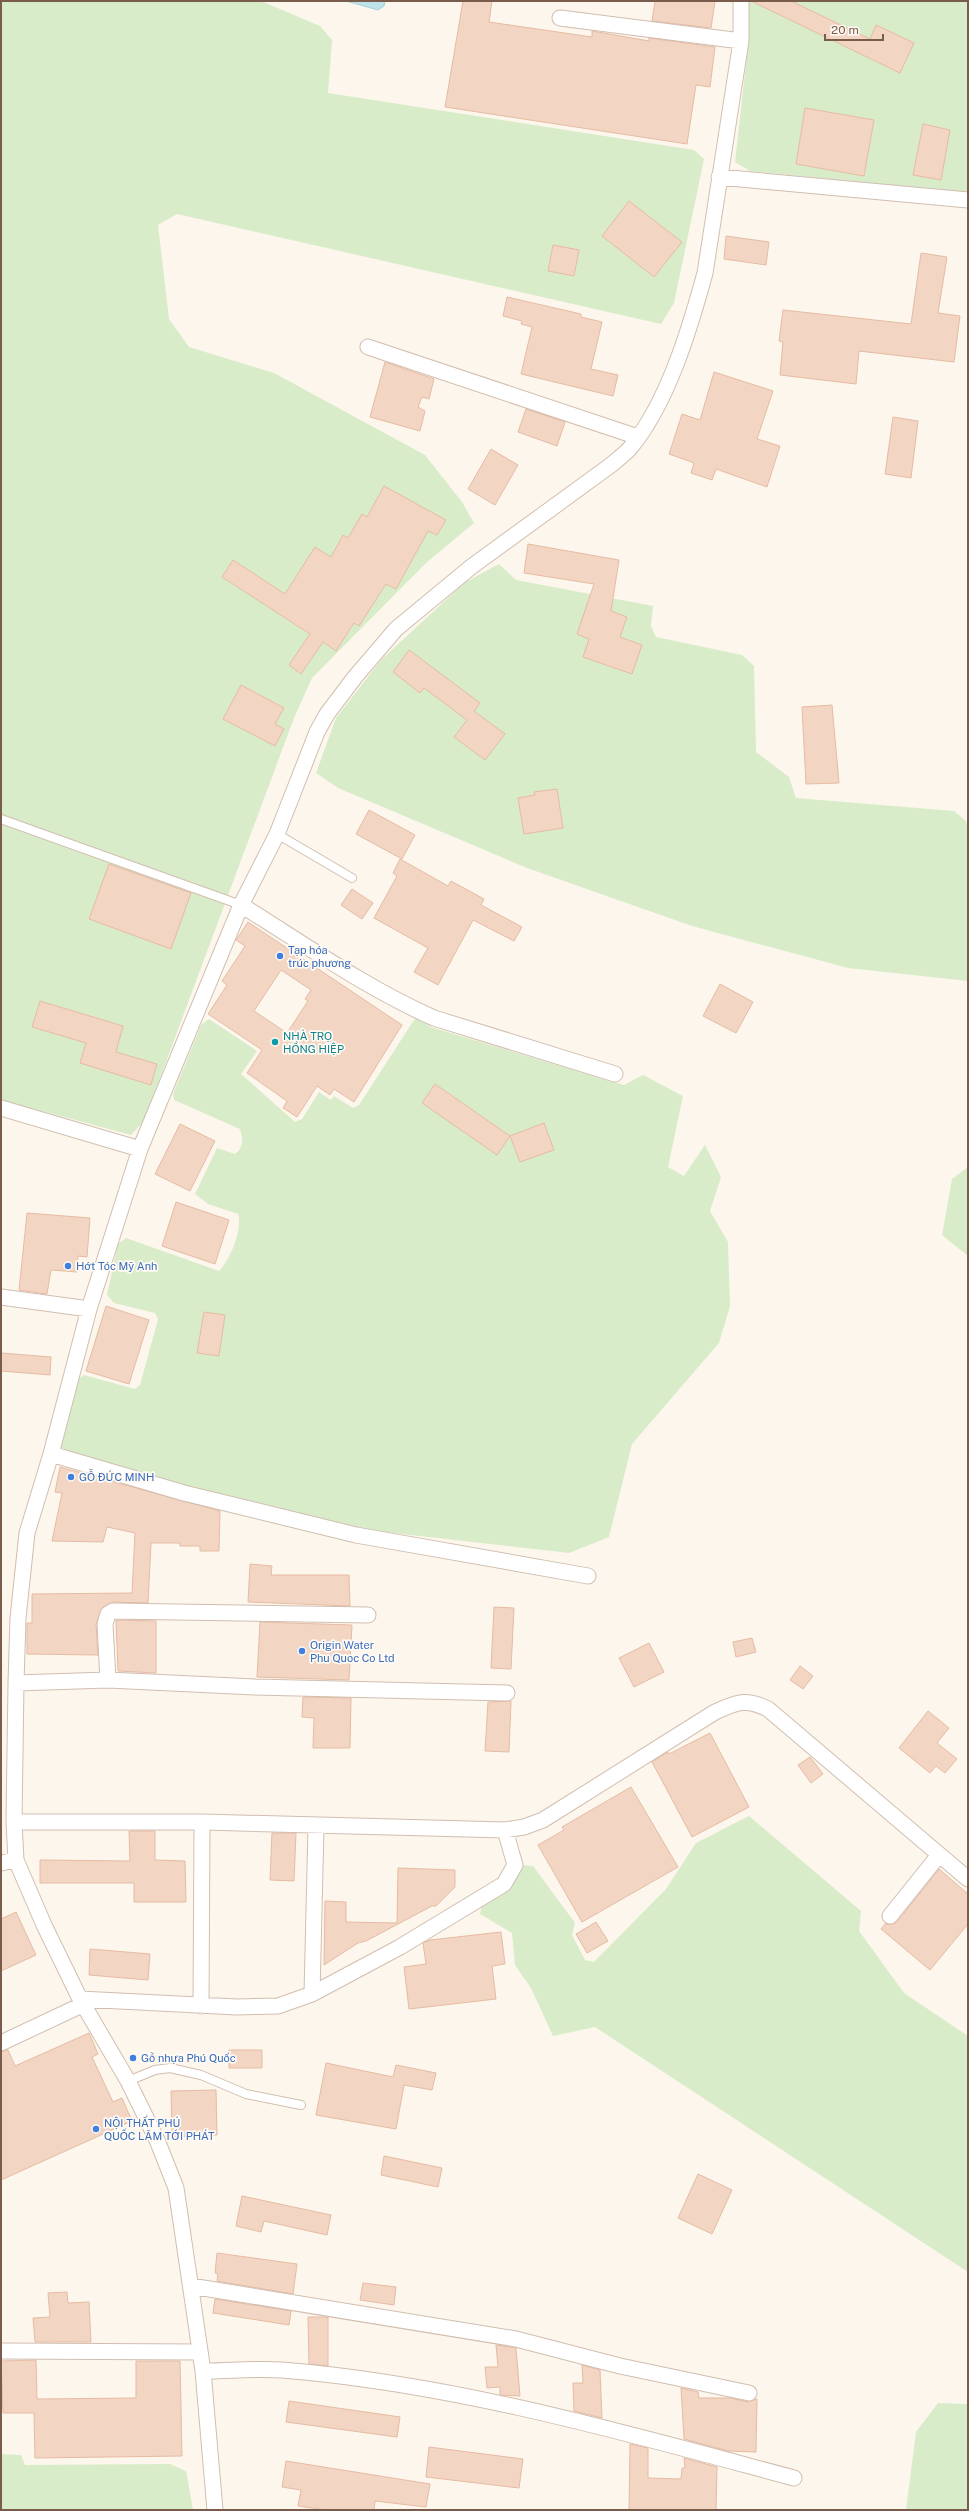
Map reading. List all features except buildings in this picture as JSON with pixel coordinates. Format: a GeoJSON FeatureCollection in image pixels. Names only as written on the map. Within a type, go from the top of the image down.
{"type":"FeatureCollection","features":[{"type":"Feature","properties":{"kind":"street"},"geometry":{"type":"LineString","coordinates":[[215,2510],[203,2371],[176,2188],[157,2140],[128,2081],[82,2001],[44,1925],[16,1860],[14,1822],[18,1618],[27,1532],[51,1454],[89,1309],[140,1149],[241,905],[277,834],[317,732],[327,714],[391,634],[424,604],[465,571],[611,465],[631,447],[648,421],[670,377],[697,301],[706,266],[741,41],[742,1]]}},
{"type":"Feature","properties":{"kind":"street"},"geometry":{"type":"LineString","coordinates":[[560,18],[741,41]]}},
{"type":"Feature","properties":{"kind":"street"},"geometry":{"type":"LineString","coordinates":[[719,177],[968,200]]}},
{"type":"Feature","properties":{"kind":"street"},"geometry":{"type":"LineString","coordinates":[[368,347],[638,437]]}},
{"type":"Feature","properties":{"kind":"street"},"geometry":{"type":"LineString","coordinates":[[241,905],[374,988],[413,1009],[434,1018],[615,1074]]}},
{"type":"Feature","properties":{"kind":"street"},"geometry":{"type":"LineString","coordinates":[[1,1108],[140,1149]]}},
{"type":"Feature","properties":{"kind":"street"},"geometry":{"type":"LineString","coordinates":[[1,1296],[89,1309]]}},
{"type":"Feature","properties":{"kind":"street"},"geometry":{"type":"LineString","coordinates":[[51,1454],[184,1493],[356,1535],[588,1576]]}},
{"type":"Feature","properties":{"kind":"street"},"geometry":{"type":"LineString","coordinates":[[108,1680],[105,1624],[108,1614],[113,1611],[368,1615]]}},
{"type":"Feature","properties":{"kind":"street"},"geometry":{"type":"LineString","coordinates":[[16,1683],[108,1680],[255,1687],[507,1693]]}},
{"type":"Feature","properties":{"kind":"street"},"geometry":{"type":"LineString","coordinates":[[14,1822],[202,1822],[505,1830],[524,1827],[543,1820],[715,1712],[735,1703],[753,1702],[768,1709],[968,1879]]}},
{"type":"Feature","properties":{"kind":"street"},"geometry":{"type":"LineString","coordinates":[[202,1822],[202,2006]]}},
{"type":"Feature","properties":{"kind":"street"},"geometry":{"type":"LineString","coordinates":[[312,1994],[316,1826]]}},
{"type":"Feature","properties":{"kind":"street"},"geometry":{"type":"LineString","coordinates":[[1,2043],[82,2001],[202,2006],[278,2006],[312,1994],[400,1947],[504,1884],[515,1865],[505,1830]]}},
{"type":"Feature","properties":{"kind":"street"},"geometry":{"type":"LineString","coordinates":[[890,1916],[939,1855]]}},
{"type":"Feature","properties":{"kind":"street"},"geometry":{"type":"LineString","coordinates":[[1,1863],[16,1860]]}},
{"type":"Feature","properties":{"kind":"street"},"geometry":{"type":"LineString","coordinates":[[191,2286],[516,2339],[620,2366],[749,2392]]}},
{"type":"Feature","properties":{"kind":"street"},"geometry":{"type":"LineString","coordinates":[[1,2351],[200,2352]]}},
{"type":"Feature","properties":{"kind":"street"},"geometry":{"type":"LineString","coordinates":[[203,2371],[281,2370],[402,2385],[635,2435],[794,2478]]}},
{"type":"Feature","properties":{"kind":"lane"},"geometry":{"type":"LineString","coordinates":[[1,819],[241,905]]}},
{"type":"Feature","properties":{"kind":"lane"},"geometry":{"type":"LineString","coordinates":[[277,834],[352,878]]}},
{"type":"Feature","properties":{"kind":"lane"},"geometry":{"type":"LineString","coordinates":[[128,2081],[155,2070],[170,2068],[201,2075],[246,2094],[301,2105]]}},
{"type":"Feature","properties":{"kind":"green space"},"geometry":{"type":"Polygon","coordinates":[[[1,1],[261,1],[320,26],[332,40],[328,93],[694,150],[704,159],[674,303],[661,324],[177,214],[158,225],[169,319],[189,347],[274,373],[425,455],[462,502],[474,523],[427,562],[312,678],[294,718],[144,1121],[131,1135],[1,1100],[1,1]]]}},
{"type":"Feature","properties":{"kind":"green space"},"geometry":{"type":"Polygon","coordinates":[[[748,1],[968,1],[968,193],[750,171],[735,162],[748,46],[748,1]]]}},
{"type":"Feature","properties":{"kind":"green space"},"geometry":{"type":"Polygon","coordinates":[[[499,564],[516,580],[653,606],[651,626],[656,637],[742,655],[754,666],[756,752],[789,777],[796,798],[954,811],[966,821],[968,828],[968,981],[848,968],[692,926],[527,868],[338,788],[316,773],[336,718],[381,660],[464,583],[499,564]]]}},
{"type":"Feature","properties":{"kind":"green space"},"geometry":{"type":"Polygon","coordinates":[[[416,1017],[431,1027],[624,1085],[643,1075],[683,1096],[668,1167],[684,1176],[705,1145],[721,1177],[710,1211],[728,1242],[730,1306],[719,1343],[632,1444],[609,1537],[569,1553],[358,1529],[185,1489],[60,1452],[58,1445],[78,1379],[84,1375],[135,1389],[140,1385],[158,1319],[155,1313],[114,1303],[107,1295],[118,1244],[126,1238],[219,1271],[227,1260],[237,1236],[239,1228],[238,1214],[208,1204],[195,1194],[217,1148],[235,1154],[238,1152],[242,1139],[240,1129],[174,1100],[173,1094],[201,1025],[209,1019],[257,1051],[241,1074],[295,1122],[302,1119],[319,1092],[331,1100],[334,1096],[353,1108],[359,1105],[416,1017]]]}},
{"type":"Feature","properties":{"kind":"green space"},"geometry":{"type":"Polygon","coordinates":[[[968,1167],[968,1256],[942,1235],[952,1179],[968,1167]]]}},
{"type":"Feature","properties":{"kind":"green space"},"geometry":{"type":"Polygon","coordinates":[[[749,1816],[861,1911],[859,1931],[904,1993],[968,2036],[968,2272],[595,2027],[553,2036],[531,1988],[515,1965],[512,1933],[480,1914],[482,1906],[521,1865],[533,1866],[575,1923],[572,1935],[585,1960],[594,1962],[666,1889],[696,1843],[749,1816]]]}},
{"type":"Feature","properties":{"kind":"green space"},"geometry":{"type":"Polygon","coordinates":[[[938,2403],[968,2404],[968,2510],[906,2510],[916,2432],[938,2403]]]}},
{"type":"Feature","properties":{"kind":"green space"},"geometry":{"type":"Polygon","coordinates":[[[1,2454],[21,2455],[25,2465],[170,2464],[186,2471],[193,2510],[1,2510],[1,2454]]]}},
{"type":"Feature","properties":{"kind":"water"},"geometry":{"type":"Polygon","coordinates":[[[346,1],[385,1],[384,6],[378,10],[346,1]]]}},
{"type":"Feature","properties":{"kind":"place","name":"Tạp hóa trúc phương"},"geometry":{"type":"Point","coordinates":[280,956]}},
{"type":"Feature","properties":{"kind":"place","name":"NHÀ TRỌ HỒNG HIỆP"},"geometry":{"type":"Point","coordinates":[275,1042]}},
{"type":"Feature","properties":{"kind":"place","name":"Hớt Tóc Mỹ Anh"},"geometry":{"type":"Point","coordinates":[68,1266]}},
{"type":"Feature","properties":{"kind":"place","name":"GỖ ĐỨC MINH"},"geometry":{"type":"Point","coordinates":[71,1477]}},
{"type":"Feature","properties":{"kind":"place","name":"Origin Water Phu Quoc Co Ltd"},"geometry":{"type":"Point","coordinates":[302,1651]}},
{"type":"Feature","properties":{"kind":"place","name":"Gỗ nhựa Phú Quốc"},"geometry":{"type":"Point","coordinates":[133,2058]}},
{"type":"Feature","properties":{"kind":"place","name":"NỘI THẤT PHÚ QUỐC LÂM TỚI PHÁT"},"geometry":{"type":"Point","coordinates":[96,2129]}}]}
